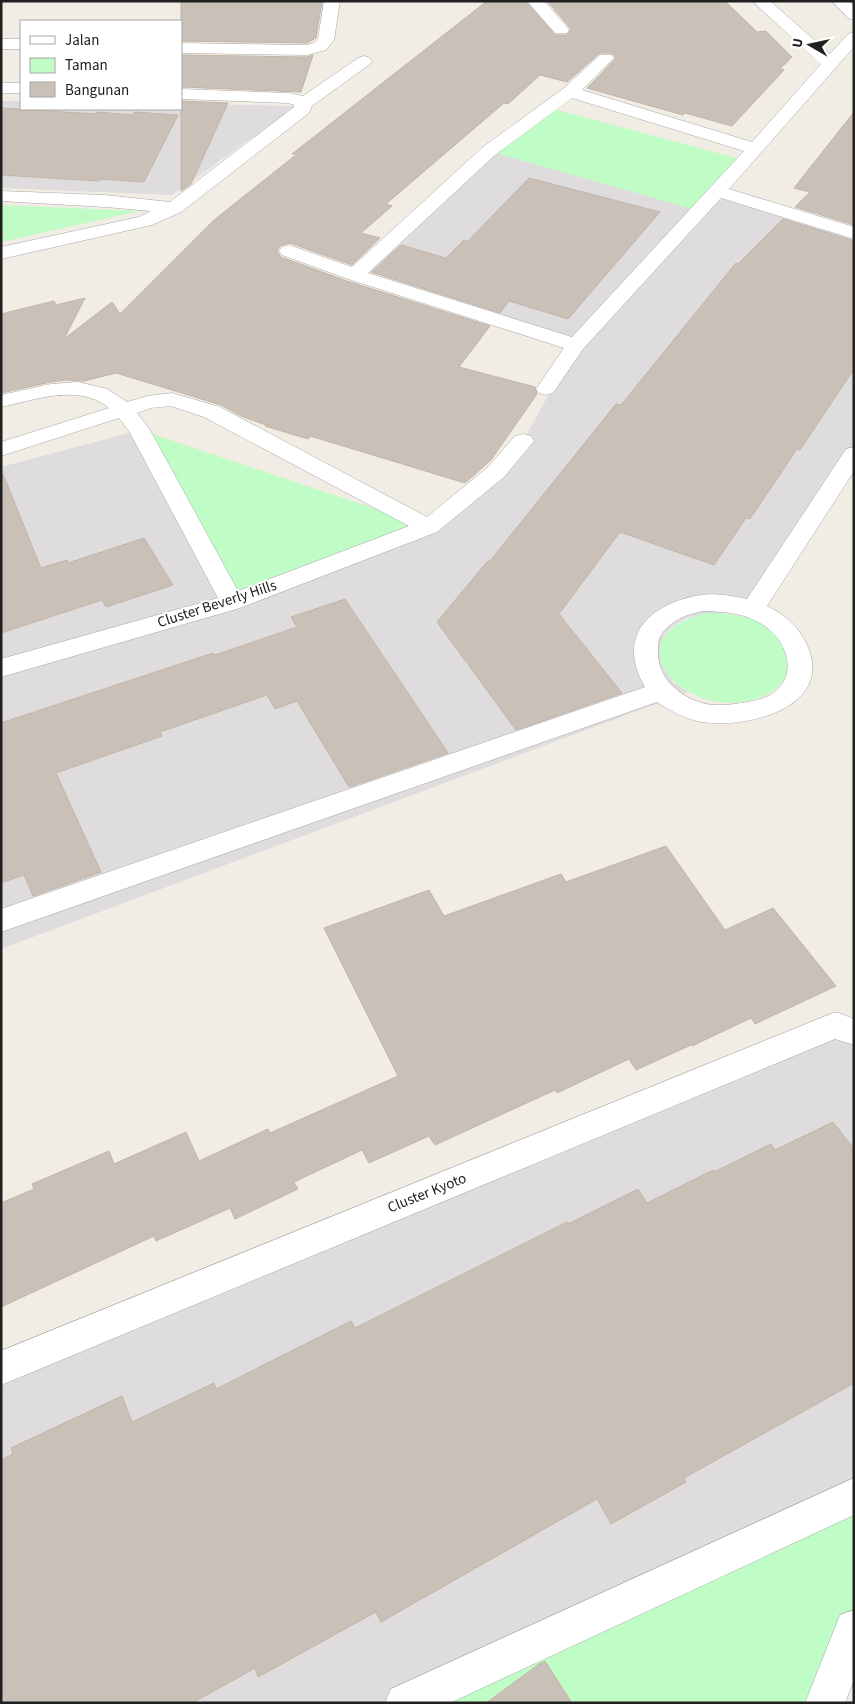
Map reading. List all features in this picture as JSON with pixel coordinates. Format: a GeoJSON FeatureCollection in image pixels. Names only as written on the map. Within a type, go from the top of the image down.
{"type":"FeatureCollection","features":[{"type":"Feature","properties":{"kind":"street"},"geometry":{"type":"LineString","coordinates":[[182,48],[307,50],[320,47],[326,40],[332,1]]}},
{"type":"Feature","properties":{"kind":"street"},"geometry":{"type":"LineString","coordinates":[[535,1],[561,30]]}},
{"type":"Feature","properties":{"kind":"street"},"geometry":{"type":"LineString","coordinates":[[760,1],[831,64]]}},
{"type":"Feature","properties":{"kind":"street"},"geometry":{"type":"LineString","coordinates":[[840,1],[854,15]]}},
{"type":"Feature","properties":{"kind":"street"},"geometry":{"type":"LineString","coordinates":[[546,389],[576,345],[723,185],[854,38]]}},
{"type":"Feature","properties":{"kind":"street"},"geometry":{"type":"LineString","coordinates":[[1,44],[20,44]]}},
{"type":"Feature","properties":{"kind":"street"},"geometry":{"type":"LineString","coordinates":[[355,275],[489,151],[570,92],[606,58]]}},
{"type":"Feature","properties":{"kind":"street"},"geometry":{"type":"LineString","coordinates":[[1,253],[145,221],[174,208],[303,109],[303,104],[364,61]]}},
{"type":"Feature","properties":{"kind":"street"},"geometry":{"type":"LineString","coordinates":[[1,88],[20,88]]}},
{"type":"Feature","properties":{"kind":"street"},"geometry":{"type":"LineString","coordinates":[[570,92],[755,149]]}},
{"type":"Feature","properties":{"kind":"street"},"geometry":{"type":"LineString","coordinates":[[182,94],[289,98],[300,101],[303,104]]}},
{"type":"Feature","properties":{"kind":"street"},"geometry":{"type":"LineString","coordinates":[[723,185],[854,215]]}},
{"type":"Feature","properties":{"kind":"street"},"geometry":{"type":"LineString","coordinates":[[723,185],[854,233]]}},
{"type":"Feature","properties":{"kind":"street"},"geometry":{"type":"LineString","coordinates":[[1,196],[114,202],[174,208]]}},
{"type":"Feature","properties":{"kind":"street"},"geometry":{"type":"LineString","coordinates":[[289,251],[355,275],[576,345]]}},
{"type":"Feature","properties":{"kind":"street"},"geometry":{"type":"LineString","coordinates":[[1,401],[77,388],[100,392],[125,410],[139,430],[232,602]]}},
{"type":"Feature","properties":{"kind":"street"},"geometry":{"type":"LineString","coordinates":[[1,449],[148,402],[172,399],[212,412],[429,527]]}},
{"type":"Feature","properties":{"kind":"street","name":"Cluster Beverly Hills"},"geometry":{"type":"LineString","coordinates":[[1,668],[232,602],[429,527],[496,472],[523,442]]}},
{"type":"Feature","properties":{"kind":"street"},"geometry":{"type":"LineString","coordinates":[[752,610],[854,454]]}},
{"type":"Feature","properties":{"kind":"street"},"geometry":{"type":"LineString","coordinates":[[703,603],[728,604],[752,610],[774,621],[791,636],[801,653],[802,672],[794,688],[778,702],[756,711],[729,714],[694,711],[661,691],[647,668],[644,650],[649,633],[661,619],[680,608],[703,603]]}},
{"type":"Feature","properties":{"kind":"street"},"geometry":{"type":"LineString","coordinates":[[1,921],[661,691]]}},
{"type":"Feature","properties":{"kind":"street","name":"Cluster Kyoto"},"geometry":{"type":"LineString","coordinates":[[1,1368],[832,1026],[839,1026],[854,1032]]}},
{"type":"Feature","properties":{"kind":"street"},"geometry":{"type":"LineString","coordinates":[[405,1703],[854,1496]]}},
{"type":"Feature","properties":{"kind":"street"},"geometry":{"type":"LineString","coordinates":[[825,1703],[854,1629]]}},
{"type":"Feature","properties":{"kind":"shaded area"},"geometry":{"type":"Polygon","coordinates":[[[1,101],[20,101],[20,110],[182,110],[182,104],[296,106],[172,195],[1,188],[1,101]]]}},
{"type":"Feature","properties":{"kind":"shaded area"},"geometry":{"type":"Polygon","coordinates":[[[489,151],[700,210],[717,191],[854,232],[854,443],[749,618],[728,613],[689,617],[673,626],[663,637],[672,681],[688,692],[1,949],[1,467],[140,430],[429,527],[523,441],[576,345],[355,275],[489,151]]]}},
{"type":"Feature","properties":{"kind":"shaded area"},"geometry":{"type":"Polygon","coordinates":[[[840,1027],[854,1034],[854,1496],[405,1703],[1,1703],[1,1382],[840,1027]]]}},
{"type":"Feature","properties":{"kind":"green space"},"geometry":{"type":"Polygon","coordinates":[[[539,105],[740,159],[700,211],[489,151],[539,105]]]}},
{"type":"Feature","properties":{"kind":"green space"},"geometry":{"type":"Polygon","coordinates":[[[1,205],[140,211],[1,242],[1,205]]]}},
{"type":"Feature","properties":{"kind":"green space"},"geometry":{"type":"Polygon","coordinates":[[[140,430],[429,527],[232,602],[140,430]]]}},
{"type":"Feature","properties":{"kind":"green space"},"geometry":{"type":"Polygon","coordinates":[[[708,613],[746,617],[767,627],[777,635],[788,655],[789,665],[787,674],[773,691],[761,697],[734,703],[708,699],[685,689],[668,675],[660,658],[662,640],[677,625],[708,613]]]}},
{"type":"Feature","properties":{"kind":"green space"},"geometry":{"type":"Polygon","coordinates":[[[854,1496],[854,1643],[832,1703],[405,1703],[854,1496]]]}},
{"type":"Feature","properties":{"kind":"building"},"geometry":{"type":"Polygon","coordinates":[[[181,1],[322,1],[316,38],[307,43],[182,41],[181,1]]]}},
{"type":"Feature","properties":{"kind":"building"},"geometry":{"type":"Polygon","coordinates":[[[487,1],[525,1],[555,35],[567,35],[571,29],[547,1],[725,1],[757,32],[766,31],[792,57],[780,69],[784,70],[732,126],[685,113],[683,115],[587,88],[616,58],[612,53],[600,53],[567,82],[540,75],[508,104],[504,103],[386,204],[392,206],[361,233],[380,238],[352,265],[290,243],[280,246],[277,251],[281,257],[347,281],[490,326],[459,367],[535,387],[537,394],[491,460],[465,483],[310,436],[308,439],[265,426],[221,405],[116,373],[84,381],[66,380],[51,382],[1,393],[1,314],[54,301],[56,305],[85,298],[64,339],[112,302],[120,314],[214,220],[297,154],[292,154],[487,1]]]}},
{"type":"Feature","properties":{"kind":"building"},"geometry":{"type":"Polygon","coordinates":[[[182,55],[307,57],[313,55],[301,92],[182,87],[182,55]]]}},
{"type":"Feature","properties":{"kind":"building"},"geometry":{"type":"Polygon","coordinates":[[[182,101],[228,103],[191,184],[181,191],[182,101]]]}},
{"type":"Feature","properties":{"kind":"building"},"geometry":{"type":"Polygon","coordinates":[[[1,108],[96,114],[97,112],[133,115],[135,112],[178,115],[144,182],[1,175],[1,108]]]}},
{"type":"Feature","properties":{"kind":"building"},"geometry":{"type":"Polygon","coordinates":[[[854,112],[854,225],[795,207],[810,192],[794,188],[854,112]]]}},
{"type":"Feature","properties":{"kind":"building"},"geometry":{"type":"Polygon","coordinates":[[[529,178],[660,212],[568,319],[509,301],[500,313],[372,272],[401,245],[446,258],[464,240],[468,241],[529,178]]]}},
{"type":"Feature","properties":{"kind":"building"},"geometry":{"type":"Polygon","coordinates":[[[783,219],[854,241],[854,369],[800,450],[797,449],[750,519],[746,518],[714,565],[620,532],[559,614],[622,693],[516,730],[437,622],[487,562],[490,561],[616,404],[621,405],[736,263],[738,264],[783,219]]]}},
{"type":"Feature","properties":{"kind":"building"},"geometry":{"type":"Polygon","coordinates":[[[3,474],[41,568],[67,560],[68,563],[144,538],[173,585],[106,607],[102,600],[1,633],[1,475],[3,474]]]}},
{"type":"Feature","properties":{"kind":"building"},"geometry":{"type":"Polygon","coordinates":[[[345,599],[448,753],[349,787],[297,701],[275,709],[267,695],[160,732],[162,736],[56,773],[101,872],[33,896],[24,875],[1,883],[1,723],[297,627],[291,617],[345,599]]]}},
{"type":"Feature","properties":{"kind":"building"},"geometry":{"type":"Polygon","coordinates":[[[666,846],[725,930],[773,908],[836,986],[755,1024],[751,1018],[636,1070],[629,1059],[557,1093],[555,1090],[435,1145],[429,1136],[369,1163],[362,1150],[294,1182],[298,1189],[235,1219],[230,1208],[156,1241],[154,1236],[1,1307],[1,1203],[34,1189],[32,1184],[109,1151],[114,1164],[186,1132],[199,1161],[268,1129],[270,1133],[398,1076],[324,928],[429,890],[444,916],[561,874],[566,882],[666,846]]]}},
{"type":"Feature","properties":{"kind":"building"},"geometry":{"type":"Polygon","coordinates":[[[833,1122],[854,1149],[854,1383],[684,1478],[686,1482],[611,1524],[597,1499],[381,1622],[376,1612],[258,1677],[255,1668],[192,1703],[1,1703],[1,1460],[13,1454],[11,1448],[122,1396],[132,1422],[214,1383],[216,1389],[351,1321],[355,1328],[567,1222],[568,1224],[638,1189],[647,1203],[771,1144],[775,1150],[833,1122]]]}},
{"type":"Feature","properties":{"kind":"building"},"geometry":{"type":"Polygon","coordinates":[[[545,1661],[572,1703],[486,1703],[539,1664],[545,1661]]]}}]}
